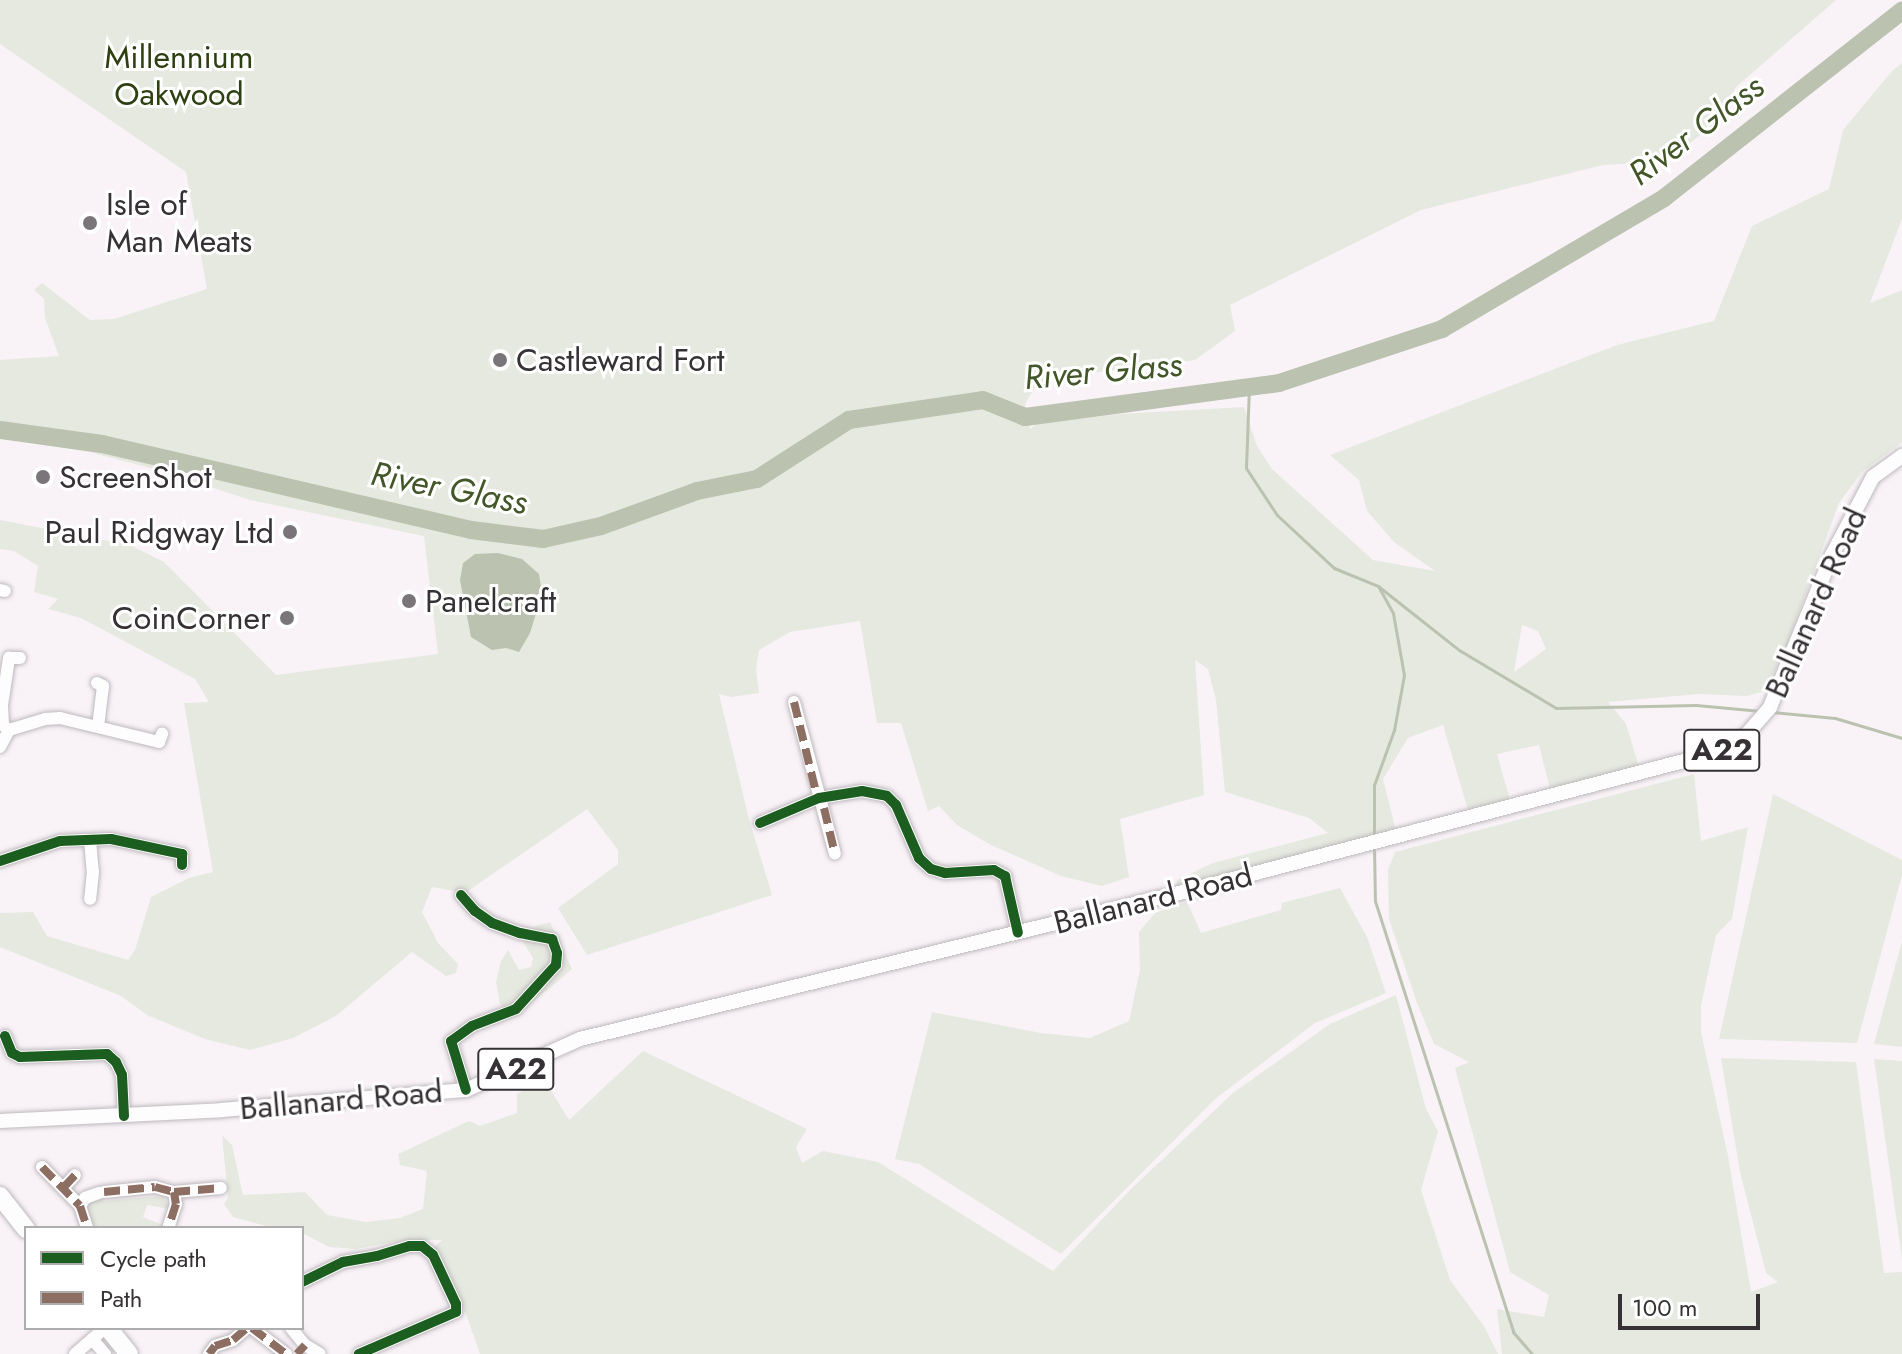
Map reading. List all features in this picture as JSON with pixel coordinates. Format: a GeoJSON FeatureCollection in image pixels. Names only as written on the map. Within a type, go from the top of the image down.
{"type":"FeatureCollection","features":[{"type":"Feature","properties":{"kind":"highway"},"geometry":{"type":"LineString","coordinates":[[0,1196],[24,1226]]}},
{"type":"Feature","properties":{"kind":"highway"},"geometry":{"type":"LineString","coordinates":[[108,1330],[129,1354]]}},
{"type":"Feature","properties":{"kind":"main road","name":"Ballanard Road"},"geometry":{"type":"LineString","coordinates":[[0,1121],[361,1101],[466,1090],[580,1039],[1018,933],[1718,752],[1746,735],[1770,707],[1832,555],[1873,477],[1902,456]]}},
{"type":"Feature","properties":{"kind":"street"},"geometry":{"type":"LineString","coordinates":[[0,647],[15,658],[2,705],[3,725],[9,730]]}},
{"type":"Feature","properties":{"kind":"street"},"geometry":{"type":"LineString","coordinates":[[98,727],[103,685]]}},
{"type":"Feature","properties":{"kind":"street"},"geometry":{"type":"LineString","coordinates":[[794,702],[835,854]]}},
{"type":"Feature","properties":{"kind":"street"},"geometry":{"type":"LineString","coordinates":[[0,747],[9,730],[60,718],[159,742],[162,734]]}},
{"type":"Feature","properties":{"kind":"street"},"geometry":{"type":"LineString","coordinates":[[760,823],[819,798],[862,791],[887,796],[896,805],[919,858],[931,869],[945,873],[994,870],[1005,876],[1018,933]]}},
{"type":"Feature","properties":{"kind":"street"},"geometry":{"type":"LineString","coordinates":[[0,861],[41,845],[111,839],[182,854],[182,865]]}},
{"type":"Feature","properties":{"kind":"street"},"geometry":{"type":"LineString","coordinates":[[90,840],[93,872],[90,899]]}},
{"type":"Feature","properties":{"kind":"street"},"geometry":{"type":"LineString","coordinates":[[461,895],[475,911],[492,923],[520,933],[552,939],[557,953],[556,965],[516,1009],[472,1026],[451,1041],[466,1090]]}},
{"type":"Feature","properties":{"kind":"street"},"geometry":{"type":"LineString","coordinates":[[5,1036],[12,1053],[20,1057],[107,1054],[116,1062],[122,1075],[124,1116]]}},
{"type":"Feature","properties":{"kind":"street"},"geometry":{"type":"LineString","coordinates":[[42,1167],[80,1206],[86,1226]]}},
{"type":"Feature","properties":{"kind":"street"},"geometry":{"type":"LineString","coordinates":[[64,1187],[75,1175]]}},
{"type":"Feature","properties":{"kind":"street"},"geometry":{"type":"LineString","coordinates":[[106,1192],[116,1177]]}},
{"type":"Feature","properties":{"kind":"street"},"geometry":{"type":"LineString","coordinates":[[80,1206],[85,1198],[106,1192],[155,1187],[174,1192],[221,1188]]}},
{"type":"Feature","properties":{"kind":"street"},"geometry":{"type":"LineString","coordinates":[[169,1226],[176,1204],[174,1192]]}},
{"type":"Feature","properties":{"kind":"street"},"geometry":{"type":"LineString","coordinates":[[304,1281],[343,1262],[410,1246],[422,1246],[433,1255],[456,1304],[456,1312],[359,1354]]}},
{"type":"Feature","properties":{"kind":"street"},"geometry":{"type":"LineString","coordinates":[[75,1354],[103,1330]]}},
{"type":"Feature","properties":{"kind":"street"},"geometry":{"type":"LineString","coordinates":[[209,1354],[215,1346],[233,1340],[247,1330]]}},
{"type":"Feature","properties":{"kind":"street"},"geometry":{"type":"LineString","coordinates":[[253,1330],[286,1354]]}},
{"type":"Feature","properties":{"kind":"street"},"geometry":{"type":"LineString","coordinates":[[292,1330],[301,1350],[320,1354]]}},
{"type":"Feature","properties":{"kind":"street"},"geometry":{"type":"LineString","coordinates":[[92,1339],[105,1354]]}},
{"type":"Feature","properties":{"kind":"green space","name":"Millennium Oakwood"},"geometry":{"type":"Polygon","coordinates":[[[0,0],[1836,0],[1736,87],[1719,121],[1690,143],[1641,163],[1603,165],[1421,210],[1230,305],[1235,331],[1195,360],[1061,377],[1037,384],[1025,404],[1030,429],[1038,423],[1120,414],[1244,407],[1257,446],[1272,469],[1373,560],[1435,571],[1394,542],[1367,511],[1359,480],[1330,455],[1617,345],[1714,321],[1752,226],[1829,189],[1843,130],[1902,63],[1902,219],[1870,303],[1902,290],[1902,442],[1862,472],[1839,503],[1787,645],[1765,691],[1747,696],[1699,694],[1608,702],[1626,724],[1639,767],[1550,789],[1539,745],[1497,754],[1510,800],[1468,810],[1443,725],[1408,738],[1383,779],[1396,831],[1176,886],[1177,880],[1213,863],[1328,833],[1309,818],[1225,792],[1216,700],[1208,669],[1195,660],[1204,795],[1120,819],[1129,877],[1102,886],[1061,876],[989,844],[957,825],[939,806],[928,811],[901,723],[877,723],[860,621],[790,632],[759,650],[756,669],[759,693],[731,697],[719,694],[749,819],[772,895],[587,955],[558,908],[618,864],[618,850],[587,809],[465,893],[432,887],[422,912],[438,943],[458,964],[456,973],[446,976],[412,952],[336,1016],[293,1038],[250,1050],[205,1039],[147,1015],[121,996],[0,947],[0,913],[33,912],[47,936],[128,960],[135,950],[151,897],[189,878],[213,872],[184,703],[209,702],[195,679],[81,618],[48,609],[58,599],[34,592],[38,566],[14,551],[0,549],[0,520],[130,545],[164,562],[276,675],[438,654],[424,536],[250,500],[162,471],[89,452],[0,438],[0,360],[59,356],[45,318],[44,299],[34,290],[42,283],[90,320],[114,319],[207,289],[186,172],[0,44],[0,0]],[[1522,625],[1514,672],[1546,649],[1538,631],[1522,625]]]}},
{"type":"Feature","properties":{"kind":"green space"},"geometry":{"type":"Polygon","coordinates":[[[1694,774],[1701,841],[1748,827],[1732,919],[1716,935],[1701,1006],[1701,1032],[1728,1156],[1751,1292],[1778,1282],[1766,1273],[1740,1172],[1721,1058],[1856,1062],[1884,1273],[1902,1272],[1902,1354],[1502,1354],[1497,1309],[1544,1317],[1549,1295],[1510,1272],[1455,1068],[1469,1062],[1434,1044],[1389,919],[1388,870],[1395,852],[1694,774]]]}},
{"type":"Feature","properties":{"kind":"green space"},"geometry":{"type":"Polygon","coordinates":[[[1773,794],[1902,860],[1902,875],[1857,1043],[1719,1039],[1773,794]]]}},
{"type":"Feature","properties":{"kind":"green space"},"geometry":{"type":"Polygon","coordinates":[[[1340,888],[1367,937],[1386,993],[1315,1023],[1215,1099],[1061,1254],[919,1164],[895,1159],[932,1012],[1041,1033],[1090,1038],[1129,1021],[1140,970],[1139,932],[1155,913],[1187,902],[1201,933],[1281,910],[1282,903],[1340,888]]]}},
{"type":"Feature","properties":{"kind":"green space"},"geometry":{"type":"Polygon","coordinates":[[[550,922],[572,969],[517,1016],[500,1004],[496,982],[501,961],[508,950],[519,970],[531,967],[533,958],[523,942],[536,926],[550,922]]]}},
{"type":"Feature","properties":{"kind":"green space"},"geometry":{"type":"Polygon","coordinates":[[[1902,941],[1902,1047],[1874,1044],[1902,941]]]}},
{"type":"Feature","properties":{"kind":"green space"},"geometry":{"type":"Polygon","coordinates":[[[1396,995],[1426,1109],[1438,1131],[1421,1190],[1450,1280],[1484,1326],[1498,1354],[480,1354],[466,1314],[432,1249],[442,1240],[405,1240],[356,1249],[329,1247],[304,1234],[304,1226],[267,1226],[233,1217],[224,1204],[228,1197],[222,1135],[232,1145],[243,1195],[305,1192],[327,1215],[366,1222],[400,1218],[423,1209],[427,1171],[400,1165],[398,1154],[469,1121],[480,1126],[517,1113],[517,1094],[544,1079],[569,1120],[643,1051],[807,1129],[796,1147],[802,1163],[823,1151],[878,1162],[1053,1271],[1131,1189],[1233,1093],[1330,1024],[1396,995]]]}},
{"type":"Feature","properties":{"kind":"green space"},"geometry":{"type":"Polygon","coordinates":[[[1874,1059],[1902,1061],[1902,1259],[1874,1059]]]}},
{"type":"Feature","properties":{"kind":"green space"},"geometry":{"type":"Polygon","coordinates":[[[102,1196],[103,1201],[163,1196],[170,1209],[147,1205],[143,1217],[165,1226],[91,1226],[87,1203],[102,1196]]]}},
{"type":"Feature","properties":{"kind":"shaded area"},"geometry":{"type":"Polygon","coordinates":[[[498,553],[522,559],[539,574],[542,594],[530,633],[519,652],[506,648],[492,650],[471,637],[460,580],[463,563],[475,554],[498,553]]]}},
{"type":"Feature","properties":{"kind":"waterway","name":"River Glass"},"geometry":{"type":"LineString","coordinates":[[0,430],[102,444],[471,530],[543,539],[601,526],[697,491],[757,479],[849,420],[983,400],[1025,417],[1279,383],[1442,329],[1664,198],[1902,11]]}},
{"type":"Feature","properties":{"kind":"waterway"},"geometry":{"type":"LineString","coordinates":[[1249,386],[1246,468],[1277,515],[1334,568],[1378,586],[1459,650],[1556,708],[1696,705],[1761,711]]}},
{"type":"Feature","properties":{"kind":"waterway"},"geometry":{"type":"LineString","coordinates":[[1374,839],[1374,785],[1394,730],[1404,675],[1393,613],[1379,588]]}},
{"type":"Feature","properties":{"kind":"waterway"},"geometry":{"type":"LineString","coordinates":[[1773,712],[1835,718],[1902,738]]}},
{"type":"Feature","properties":{"kind":"waterway"},"geometry":{"type":"LineString","coordinates":[[1374,846],[1375,901],[1513,1332],[1532,1354]]}},
{"type":"Feature","properties":{"kind":"marked path"},"geometry":{"type":"LineString","coordinates":[[794,702],[815,788]]}},
{"type":"Feature","properties":{"kind":"marked path"},"geometry":{"type":"LineString","coordinates":[[824,808],[835,854]]}},
{"type":"Feature","properties":{"kind":"marked path"},"geometry":{"type":"LineString","coordinates":[[42,1167],[80,1206],[86,1226]]}},
{"type":"Feature","properties":{"kind":"marked path"},"geometry":{"type":"LineString","coordinates":[[64,1187],[75,1175]]}},
{"type":"Feature","properties":{"kind":"marked path"},"geometry":{"type":"LineString","coordinates":[[104,1192],[155,1187],[174,1192],[176,1204],[169,1226]]}},
{"type":"Feature","properties":{"kind":"marked path"},"geometry":{"type":"LineString","coordinates":[[174,1192],[221,1188]]}},
{"type":"Feature","properties":{"kind":"marked path"},"geometry":{"type":"LineString","coordinates":[[209,1354],[215,1346],[233,1340],[245,1330]]}},
{"type":"Feature","properties":{"kind":"marked path"},"geometry":{"type":"LineString","coordinates":[[255,1330],[286,1354]]}},
{"type":"Feature","properties":{"kind":"marked path"},"geometry":{"type":"LineString","coordinates":[[297,1354],[305,1345]]}},
{"type":"Feature","properties":{"kind":"cycle path"},"geometry":{"type":"LineString","coordinates":[[760,823],[819,798],[862,791],[887,796],[896,805],[919,858],[931,869],[945,873],[994,870],[1005,876],[1018,933]]}},
{"type":"Feature","properties":{"kind":"cycle path"},"geometry":{"type":"LineString","coordinates":[[0,861],[60,841],[111,839],[182,854],[182,865]]}},
{"type":"Feature","properties":{"kind":"cycle path"},"geometry":{"type":"LineString","coordinates":[[461,895],[475,911],[492,923],[520,933],[552,939],[557,953],[556,965],[516,1009],[472,1026],[451,1041],[466,1090]]}},
{"type":"Feature","properties":{"kind":"cycle path"},"geometry":{"type":"LineString","coordinates":[[5,1036],[12,1053],[20,1057],[107,1054],[116,1062],[122,1075],[124,1116]]}},
{"type":"Feature","properties":{"kind":"cycle path"},"geometry":{"type":"LineString","coordinates":[[304,1281],[343,1262],[410,1246],[422,1246],[433,1255],[456,1304],[456,1312],[359,1354]]}},
{"type":"Feature","properties":{"kind":"place","name":"Isle of Man Meats"},"geometry":{"type":"Point","coordinates":[90,223]}},
{"type":"Feature","properties":{"kind":"place","name":"Castleward Fort"},"geometry":{"type":"Point","coordinates":[500,360]}},
{"type":"Feature","properties":{"kind":"place","name":"ScreenShot"},"geometry":{"type":"Point","coordinates":[43,477]}},
{"type":"Feature","properties":{"kind":"place","name":"Paul Ridgway Ltd"},"geometry":{"type":"Point","coordinates":[290,532]}},
{"type":"Feature","properties":{"kind":"place","name":"Panelcraft"},"geometry":{"type":"Point","coordinates":[409,601]}},
{"type":"Feature","properties":{"kind":"place","name":"CoinCorner"},"geometry":{"type":"Point","coordinates":[287,618]}}]}
